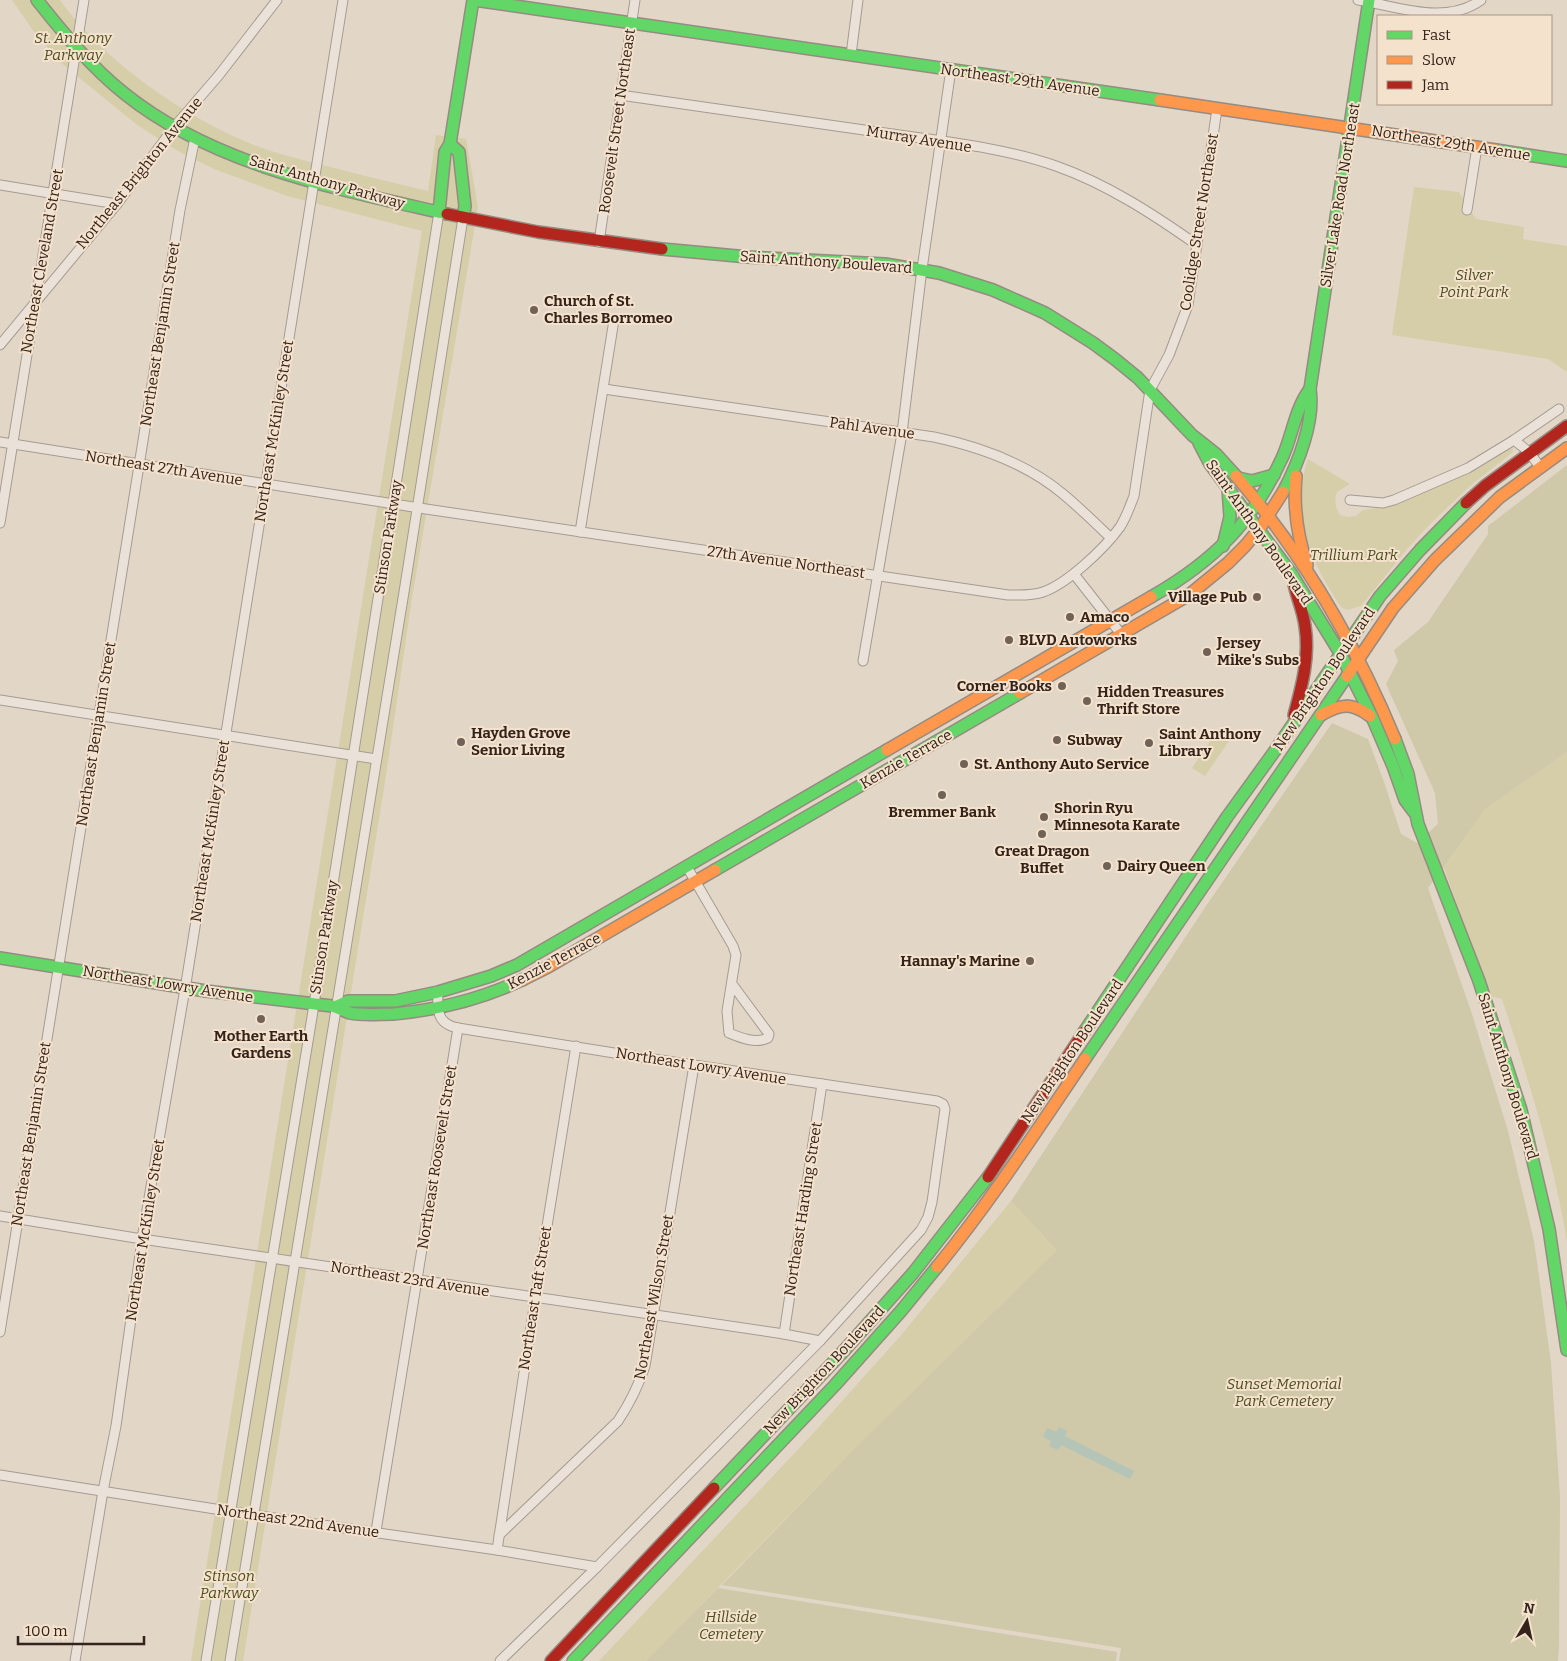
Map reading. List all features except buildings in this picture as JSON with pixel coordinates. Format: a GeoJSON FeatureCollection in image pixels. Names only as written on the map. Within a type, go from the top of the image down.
{"type":"FeatureCollection","features":[{"type":"Feature","properties":{"kind":"main road","name":"Saint Anthony Parkway"},"geometry":{"type":"LineString","coordinates":[[37,0],[76,49],[107,79],[140,106],[195,138],[248,161],[314,182],[463,218]]}},
{"type":"Feature","properties":{"kind":"main road","name":"Northeast 29th Avenue"},"geometry":{"type":"LineString","coordinates":[[473,0],[632,21],[850,55],[1351,127],[1567,161]]}},
{"type":"Feature","properties":{"kind":"main road"},"geometry":{"type":"LineString","coordinates":[[439,212],[445,152],[450,144],[473,0]]}},
{"type":"Feature","properties":{"kind":"main road","name":"Silver Lake Road Northeast"},"geometry":{"type":"LineString","coordinates":[[1264,524],[1287,487],[1297,462],[1313,400],[1310,390],[1351,127],[1365,1]]}},
{"type":"Feature","properties":{"kind":"main road"},"geometry":{"type":"LineString","coordinates":[[450,144],[459,152],[465,206],[463,218]]}},
{"type":"Feature","properties":{"kind":"main road","name":"Saint Anthony Boulevard"},"geometry":{"type":"LineString","coordinates":[[463,218],[599,242],[724,255],[870,262],[922,269],[992,289],[1054,317],[1095,343],[1150,390],[1197,440],[1216,454],[1237,478],[1254,510],[1264,524],[1314,583],[1358,658],[1395,736],[1405,762],[1414,798],[1414,812],[1420,830],[1497,1032],[1523,1119],[1541,1190],[1555,1264],[1567,1350]]}},
{"type":"Feature","properties":{"kind":"main road","name":"Silver Lake Road Northeast"},"geometry":{"type":"LineString","coordinates":[[1254,510],[1274,476],[1285,451],[1302,399],[1310,390]]}},
{"type":"Feature","properties":{"kind":"main road","name":"New Brighton Boulevard"},"geometry":{"type":"LineString","coordinates":[[551,1661],[841,1354],[913,1273],[973,1197],[1227,817],[1274,752],[1380,596],[1437,531],[1485,486],[1567,426]]}},
{"type":"Feature","properties":{"kind":"main road","name":"Saint Anthony Boulevard"},"geometry":{"type":"LineString","coordinates":[[1197,440],[1210,464],[1227,486],[1254,510],[1264,524],[1291,573],[1340,653],[1372,717],[1405,800],[1414,812]]}},
{"type":"Feature","properties":{"kind":"main road","name":"New Brighton Boulevard"},"geometry":{"type":"LineString","coordinates":[[573,1661],[835,1385],[901,1311],[963,1235],[1016,1161],[1393,608],[1435,560],[1500,498],[1567,448]]}},
{"type":"Feature","properties":{"kind":"main road"},"geometry":{"type":"LineString","coordinates":[[1297,462],[1293,513],[1298,541],[1314,583]]}},
{"type":"Feature","properties":{"kind":"main road"},"geometry":{"type":"LineString","coordinates":[[1237,478],[1245,482],[1251,482],[1274,476]]}},
{"type":"Feature","properties":{"kind":"main road"},"geometry":{"type":"LineString","coordinates":[[1222,547],[1230,517],[1230,497],[1227,486]]}},
{"type":"Feature","properties":{"kind":"main road","name":"Kenzie Terrace"},"geometry":{"type":"LineString","coordinates":[[337,1006],[348,1001],[395,1001],[438,992],[491,976],[517,964],[1181,580],[1222,547],[1254,510]]}},
{"type":"Feature","properties":{"kind":"main road","name":"Kenzie Terrace"},"geometry":{"type":"LineString","coordinates":[[337,1006],[347,1012],[400,1014],[438,1008],[481,996],[524,980],[1189,594],[1234,559],[1264,524]]}},
{"type":"Feature","properties":{"kind":"main road"},"geometry":{"type":"LineString","coordinates":[[1291,573],[1303,614],[1307,643],[1305,671],[1291,725]]}},
{"type":"Feature","properties":{"kind":"main road"},"geometry":{"type":"LineString","coordinates":[[1317,717],[1332,708],[1346,704],[1356,707],[1372,717]]}},
{"type":"Feature","properties":{"kind":"main road","name":"Northeast Lowry Avenue"},"geometry":{"type":"LineString","coordinates":[[0,958],[185,987],[337,1006]]}},
{"type":"Feature","properties":{"kind":"street","name":"Northeast Cleveland Street"},"geometry":{"type":"LineString","coordinates":[[0,523],[84,0]]}},
{"type":"Feature","properties":{"kind":"street","name":"Northeast Brighton Avenue"},"geometry":{"type":"LineString","coordinates":[[0,345],[117,204],[175,126],[219,75],[277,0]]}},
{"type":"Feature","properties":{"kind":"street","name":"Northeast McKinley Street"},"geometry":{"type":"LineString","coordinates":[[75,1661],[103,1491],[116,1426],[142,1239],[226,735],[343,0]]}},
{"type":"Feature","properties":{"kind":"street","name":"Roosevelt Street Northeast"},"geometry":{"type":"LineString","coordinates":[[599,242],[635,0]]}},
{"type":"Feature","properties":{"kind":"street"},"geometry":{"type":"LineString","coordinates":[[850,55],[858,0]]}},
{"type":"Feature","properties":{"kind":"street"},"geometry":{"type":"LineString","coordinates":[[1365,1],[1448,13],[1461,11],[1481,0]]}},
{"type":"Feature","properties":{"kind":"street"},"geometry":{"type":"LineString","coordinates":[[863,661],[876,575],[902,433],[922,269],[951,69]]}},
{"type":"Feature","properties":{"kind":"street","name":"Murray Avenue"},"geometry":{"type":"LineString","coordinates":[[620,95],[941,141],[1010,153],[1065,170],[1092,181],[1129,200],[1197,245]]}},
{"type":"Feature","properties":{"kind":"street","name":"Coolidge Street Northeast"},"geometry":{"type":"LineString","coordinates":[[1074,574],[1111,538],[1120,526],[1134,496],[1150,390],[1169,355],[1188,305],[1217,109]]}},
{"type":"Feature","properties":{"kind":"street","name":"Northeast Benjamin Street"},"geometry":{"type":"LineString","coordinates":[[0,1332],[180,210],[195,138]]}},
{"type":"Feature","properties":{"kind":"street"},"geometry":{"type":"LineString","coordinates":[[1467,210],[1477,147]]}},
{"type":"Feature","properties":{"kind":"street"},"geometry":{"type":"LineString","coordinates":[[0,185],[117,204]]}},
{"type":"Feature","properties":{"kind":"street","name":"Stinson Parkway"},"geometry":{"type":"LineString","coordinates":[[206,1661],[314,1004],[439,212]]}},
{"type":"Feature","properties":{"kind":"street","name":"Stinson Parkway"},"geometry":{"type":"LineString","coordinates":[[230,1661],[418,508],[463,218]]}},
{"type":"Feature","properties":{"kind":"street"},"geometry":{"type":"LineString","coordinates":[[580,532],[614,320]]}},
{"type":"Feature","properties":{"kind":"street","name":"Pahl Avenue"},"geometry":{"type":"LineString","coordinates":[[604,389],[962,443],[989,451],[1014,462],[1039,477],[1062,493],[1111,538]]}},
{"type":"Feature","properties":{"kind":"street"},"geometry":{"type":"LineString","coordinates":[[1350,500],[1383,503],[1468,468],[1514,440],[1559,409]]}},
{"type":"Feature","properties":{"kind":"street"},"geometry":{"type":"LineString","coordinates":[[1514,440],[1530,452],[1540,467]]}},
{"type":"Feature","properties":{"kind":"street","name":"Northeast 27th Avenue"},"geometry":{"type":"LineString","coordinates":[[0,442],[418,508]]}},
{"type":"Feature","properties":{"kind":"street","name":"27th Avenue Northeast"},"geometry":{"type":"LineString","coordinates":[[418,508],[1008,595],[1025,596],[1042,593],[1058,586],[1074,574]]}},
{"type":"Feature","properties":{"kind":"street"},"geometry":{"type":"LineString","coordinates":[[1074,574],[1121,634]]}},
{"type":"Feature","properties":{"kind":"street"},"geometry":{"type":"LineString","coordinates":[[0,700],[376,759]]}},
{"type":"Feature","properties":{"kind":"street"},"geometry":{"type":"LineString","coordinates":[[687,867],[736,954],[727,1011],[729,1033],[742,1039],[763,1040],[768,1038],[769,1034],[732,984]]}},
{"type":"Feature","properties":{"kind":"street"},"geometry":{"type":"LineString","coordinates":[[438,992],[438,1008],[443,1021],[448,1026],[458,1028]]}},
{"type":"Feature","properties":{"kind":"street","name":"Northeast Lowry Avenue"},"geometry":{"type":"LineString","coordinates":[[458,1028],[937,1101],[943,1104],[945,1109],[932,1202],[928,1217]]}},
{"type":"Feature","properties":{"kind":"street","name":"Northeast Roosevelt Street"},"geometry":{"type":"LineString","coordinates":[[376,1532],[458,1028]]}},
{"type":"Feature","properties":{"kind":"street","name":"Northeast Taft Street"},"geometry":{"type":"LineString","coordinates":[[497,1550],[576,1046]]}},
{"type":"Feature","properties":{"kind":"street","name":"Northeast Wilson Street"},"geometry":{"type":"LineString","coordinates":[[499,1535],[618,1421],[638,1386],[645,1366],[694,1065]]}},
{"type":"Feature","properties":{"kind":"street","name":"Northeast Harding Street"},"geometry":{"type":"LineString","coordinates":[[784,1334],[822,1084]]}},
{"type":"Feature","properties":{"kind":"street","name":"Northeast 23rd Avenue"},"geometry":{"type":"LineString","coordinates":[[0,1216],[272,1259],[784,1334],[820,1341]]}},
{"type":"Feature","properties":{"kind":"street","name":"New Brighton Boulevard"},"geometry":{"type":"LineString","coordinates":[[500,1661],[820,1341],[921,1230],[928,1217]]}},
{"type":"Feature","properties":{"kind":"street","name":"Northeast 22nd Avenue"},"geometry":{"type":"LineString","coordinates":[[0,1475],[231,1512],[497,1550],[596,1567]]}},
{"type":"Feature","properties":{"kind":"green space","name":"Stinson Parkway"},"geometry":{"type":"Polygon","coordinates":[[[12,0],[60,0],[78,23],[100,45],[149,87],[204,121],[259,147],[275,152],[428,191],[436,135],[466,139],[478,207],[412,598],[385,782],[243,1661],[191,1661],[422,231],[287,196],[214,169],[176,150],[136,124],[60,62],[32,29],[12,0]]]}},
{"type":"Feature","properties":{"kind":"green space","name":"Silver Point Park"},"geometry":{"type":"Polygon","coordinates":[[[1414,187],[1459,192],[1476,219],[1524,227],[1523,239],[1567,246],[1567,372],[1548,359],[1392,335],[1414,187]]]}},
{"type":"Feature","properties":{"kind":"green space","name":"Trillium Park"},"geometry":{"type":"Polygon","coordinates":[[[1509,448],[1513,449],[1513,452],[1471,485],[1431,523],[1407,549],[1361,606],[1347,610],[1341,607],[1324,580],[1305,537],[1300,506],[1301,489],[1308,459],[1350,484],[1337,492],[1335,501],[1340,515],[1348,517],[1356,516],[1363,510],[1390,506],[1485,464],[1509,448]]]}},
{"type":"Feature","properties":{"kind":"green space","name":"Sunset Memorial Park Cemetery"},"geometry":{"type":"Polygon","coordinates":[[[1567,465],[1567,752],[1485,809],[1428,888],[1472,1014],[1508,1131],[1534,1241],[1551,1363],[1560,1497],[1558,1661],[1119,1661],[1121,1648],[722,1585],[853,1450],[1057,1250],[1011,1201],[1206,906],[1332,723],[1368,739],[1401,834],[1417,843],[1438,824],[1435,793],[1386,684],[1398,661],[1394,650],[1428,622],[1488,534],[1488,526],[1567,465]]]}},
{"type":"Feature","properties":{"kind":"green space"},"geometry":{"type":"Polygon","coordinates":[[[1219,728],[1222,730],[1223,728],[1233,735],[1205,776],[1192,768],[1219,728]]]}},
{"type":"Feature","properties":{"kind":"green space"},"geometry":{"type":"Polygon","coordinates":[[[1567,752],[1567,1242],[1548,1150],[1531,1089],[1502,999],[1490,996],[1444,868],[1419,888],[1057,1250],[853,1450],[646,1661],[599,1661],[819,1427],[903,1333],[1011,1201],[1045,1237],[1485,809],[1567,752]]]}},
{"type":"Feature","properties":{"kind":"green space","name":"Hillside Cemetery"},"geometry":{"type":"Polygon","coordinates":[[[718,1588],[1117,1652],[1116,1661],[646,1661],[718,1588]]]}},
{"type":"Feature","properties":{"kind":"shaded area"},"geometry":{"type":"Polygon","coordinates":[[[1059,1427],[1067,1431],[1065,1436],[1134,1471],[1130,1479],[1061,1445],[1058,1450],[1049,1446],[1051,1441],[1043,1437],[1047,1428],[1056,1432],[1059,1427]]]}},
{"type":"Feature","properties":{"kind":"traffic: fast"},"geometry":{"type":"LineString","coordinates":[[37,0],[78,50],[113,84],[160,119],[198,140],[279,172],[363,195],[447,214]]}},
{"type":"Feature","properties":{"kind":"traffic: fast"},"geometry":{"type":"LineString","coordinates":[[439,212],[445,152],[450,144],[473,0]]}},
{"type":"Feature","properties":{"kind":"traffic: fast"},"geometry":{"type":"LineString","coordinates":[[474,0],[1160,100]]}},
{"type":"Feature","properties":{"kind":"traffic: fast"},"geometry":{"type":"LineString","coordinates":[[1283,492],[1294,469],[1308,428],[1311,401],[1310,389],[1369,0]]}},
{"type":"Feature","properties":{"kind":"traffic: fast"},"geometry":{"type":"LineString","coordinates":[[450,144],[459,152],[465,206],[463,218]]}},
{"type":"Feature","properties":{"kind":"traffic: fast"},"geometry":{"type":"LineString","coordinates":[[1496,150],[1567,161]]}},
{"type":"Feature","properties":{"kind":"traffic: fast"},"geometry":{"type":"LineString","coordinates":[[662,249],[748,257],[885,264],[939,273],[993,290],[1045,313],[1116,360],[1138,378],[1192,435],[1216,454],[1236,476]]}},
{"type":"Feature","properties":{"kind":"traffic: fast"},"geometry":{"type":"LineString","coordinates":[[1151,597],[1174,583],[1213,554],[1245,520],[1259,501],[1283,456],[1301,405],[1310,389]]}},
{"type":"Feature","properties":{"kind":"traffic: fast"},"geometry":{"type":"LineString","coordinates":[[1199,443],[1210,464],[1291,573],[1340,653],[1372,717],[1405,800],[1414,812]]}},
{"type":"Feature","properties":{"kind":"traffic: fast"},"geometry":{"type":"LineString","coordinates":[[1238,478],[1252,481],[1274,475]]}},
{"type":"Feature","properties":{"kind":"traffic: fast"},"geometry":{"type":"LineString","coordinates":[[1223,546],[1230,517],[1228,488]]}},
{"type":"Feature","properties":{"kind":"traffic: fast"},"geometry":{"type":"LineString","coordinates":[[1084,1032],[1227,817],[1274,752],[1380,596],[1420,550],[1466,503]]}},
{"type":"Feature","properties":{"kind":"traffic: fast"},"geometry":{"type":"LineString","coordinates":[[1085,1059],[1347,676]]}},
{"type":"Feature","properties":{"kind":"traffic: fast"},"geometry":{"type":"LineString","coordinates":[[715,870],[1020,693]]}},
{"type":"Feature","properties":{"kind":"traffic: fast"},"geometry":{"type":"LineString","coordinates":[[1395,739],[1408,774],[1418,824],[1479,981],[1521,1110],[1549,1229],[1567,1350]]}},
{"type":"Feature","properties":{"kind":"traffic: fast"},"geometry":{"type":"LineString","coordinates":[[337,1006],[348,1001],[395,1001],[438,992],[491,976],[517,965],[887,750]]}},
{"type":"Feature","properties":{"kind":"traffic: fast"},"geometry":{"type":"LineString","coordinates":[[0,958],[206,991],[332,1006],[350,1013],[361,1014],[393,1014],[426,1010],[475,998],[522,980]]}},
{"type":"Feature","properties":{"kind":"traffic: fast"},"geometry":{"type":"LineString","coordinates":[[714,1488],[841,1354],[913,1273],[988,1177]]}},
{"type":"Feature","properties":{"kind":"traffic: fast"},"geometry":{"type":"LineString","coordinates":[[573,1661],[835,1385],[901,1311],[937,1267]]}},
{"type":"Feature","properties":{"kind":"traffic: slow"},"geometry":{"type":"LineString","coordinates":[[1160,100],[1496,150]]}},
{"type":"Feature","properties":{"kind":"traffic: slow"},"geometry":{"type":"LineString","coordinates":[[1347,676],[1393,608],[1435,560],[1500,497],[1567,448]]}},
{"type":"Feature","properties":{"kind":"traffic: slow"},"geometry":{"type":"LineString","coordinates":[[1236,476],[1283,536],[1326,601],[1363,669],[1395,739]]}},
{"type":"Feature","properties":{"kind":"traffic: slow"},"geometry":{"type":"LineString","coordinates":[[1296,476],[1295,499],[1297,521],[1307,565]]}},
{"type":"Feature","properties":{"kind":"traffic: slow"},"geometry":{"type":"LineString","coordinates":[[1020,693],[1189,595],[1228,563],[1245,546],[1260,528],[1283,492]]}},
{"type":"Feature","properties":{"kind":"traffic: slow"},"geometry":{"type":"LineString","coordinates":[[887,750],[1151,597]]}},
{"type":"Feature","properties":{"kind":"traffic: slow"},"geometry":{"type":"LineString","coordinates":[[1321,715],[1346,706],[1357,708],[1370,716]]}},
{"type":"Feature","properties":{"kind":"traffic: slow"},"geometry":{"type":"LineString","coordinates":[[522,980],[548,967],[715,870]]}},
{"type":"Feature","properties":{"kind":"traffic: slow"},"geometry":{"type":"LineString","coordinates":[[937,1267],[995,1191],[1085,1059]]}},
{"type":"Feature","properties":{"kind":"traffic: jam"},"geometry":{"type":"LineString","coordinates":[[447,214],[538,232],[662,249]]}},
{"type":"Feature","properties":{"kind":"traffic: jam"},"geometry":{"type":"LineString","coordinates":[[1466,503],[1485,486],[1567,426]]}},
{"type":"Feature","properties":{"kind":"traffic: jam"},"geometry":{"type":"LineString","coordinates":[[1294,584],[1304,620],[1307,648],[1302,682],[1294,715]]}},
{"type":"Feature","properties":{"kind":"traffic: jam"},"geometry":{"type":"LineString","coordinates":[[988,1177],[1084,1032]]}},
{"type":"Feature","properties":{"kind":"traffic: jam"},"geometry":{"type":"LineString","coordinates":[[551,1661],[714,1488]]}},
{"type":"Feature","properties":{"kind":"place","name":"Church of St. Charles Borromeo"},"geometry":{"type":"Point","coordinates":[534,310]}},
{"type":"Feature","properties":{"kind":"place","name":"Village Pub"},"geometry":{"type":"Point","coordinates":[1257,597]}},
{"type":"Feature","properties":{"kind":"place","name":"Amaco"},"geometry":{"type":"Point","coordinates":[1070,617]}},
{"type":"Feature","properties":{"kind":"place","name":"BLVD Autoworks"},"geometry":{"type":"Point","coordinates":[1009,640]}},
{"type":"Feature","properties":{"kind":"place","name":"Jersey Mike's Subs"},"geometry":{"type":"Point","coordinates":[1207,652]}},
{"type":"Feature","properties":{"kind":"place","name":"Corner Books"},"geometry":{"type":"Point","coordinates":[1062,686]}},
{"type":"Feature","properties":{"kind":"place","name":"Hidden Treasures Thrift Store"},"geometry":{"type":"Point","coordinates":[1087,701]}},
{"type":"Feature","properties":{"kind":"place","name":"Subway"},"geometry":{"type":"Point","coordinates":[1057,740]}},
{"type":"Feature","properties":{"kind":"place","name":"Hayden Grove Senior Living"},"geometry":{"type":"Point","coordinates":[461,742]}},
{"type":"Feature","properties":{"kind":"place","name":"Saint Anthony Library"},"geometry":{"type":"Point","coordinates":[1149,743]}},
{"type":"Feature","properties":{"kind":"place","name":"St. Anthony Auto Service"},"geometry":{"type":"Point","coordinates":[964,764]}},
{"type":"Feature","properties":{"kind":"place","name":"Bremmer Bank"},"geometry":{"type":"Point","coordinates":[942,795]}},
{"type":"Feature","properties":{"kind":"place","name":"Shorin Ryu Minnesota Karate"},"geometry":{"type":"Point","coordinates":[1044,817]}},
{"type":"Feature","properties":{"kind":"place","name":"Great Dragon Buffet"},"geometry":{"type":"Point","coordinates":[1042,834]}},
{"type":"Feature","properties":{"kind":"place","name":"Dairy Queen"},"geometry":{"type":"Point","coordinates":[1107,866]}},
{"type":"Feature","properties":{"kind":"place","name":"Hannay's Marine"},"geometry":{"type":"Point","coordinates":[1030,961]}},
{"type":"Feature","properties":{"kind":"place","name":"Mother Earth Gardens"},"geometry":{"type":"Point","coordinates":[261,1019]}},
{"type":"Feature","properties":{"kind":"park label","name":"St. Anthony Parkway"},"geometry":{"type":"Point","coordinates":[73,46]}}]}
